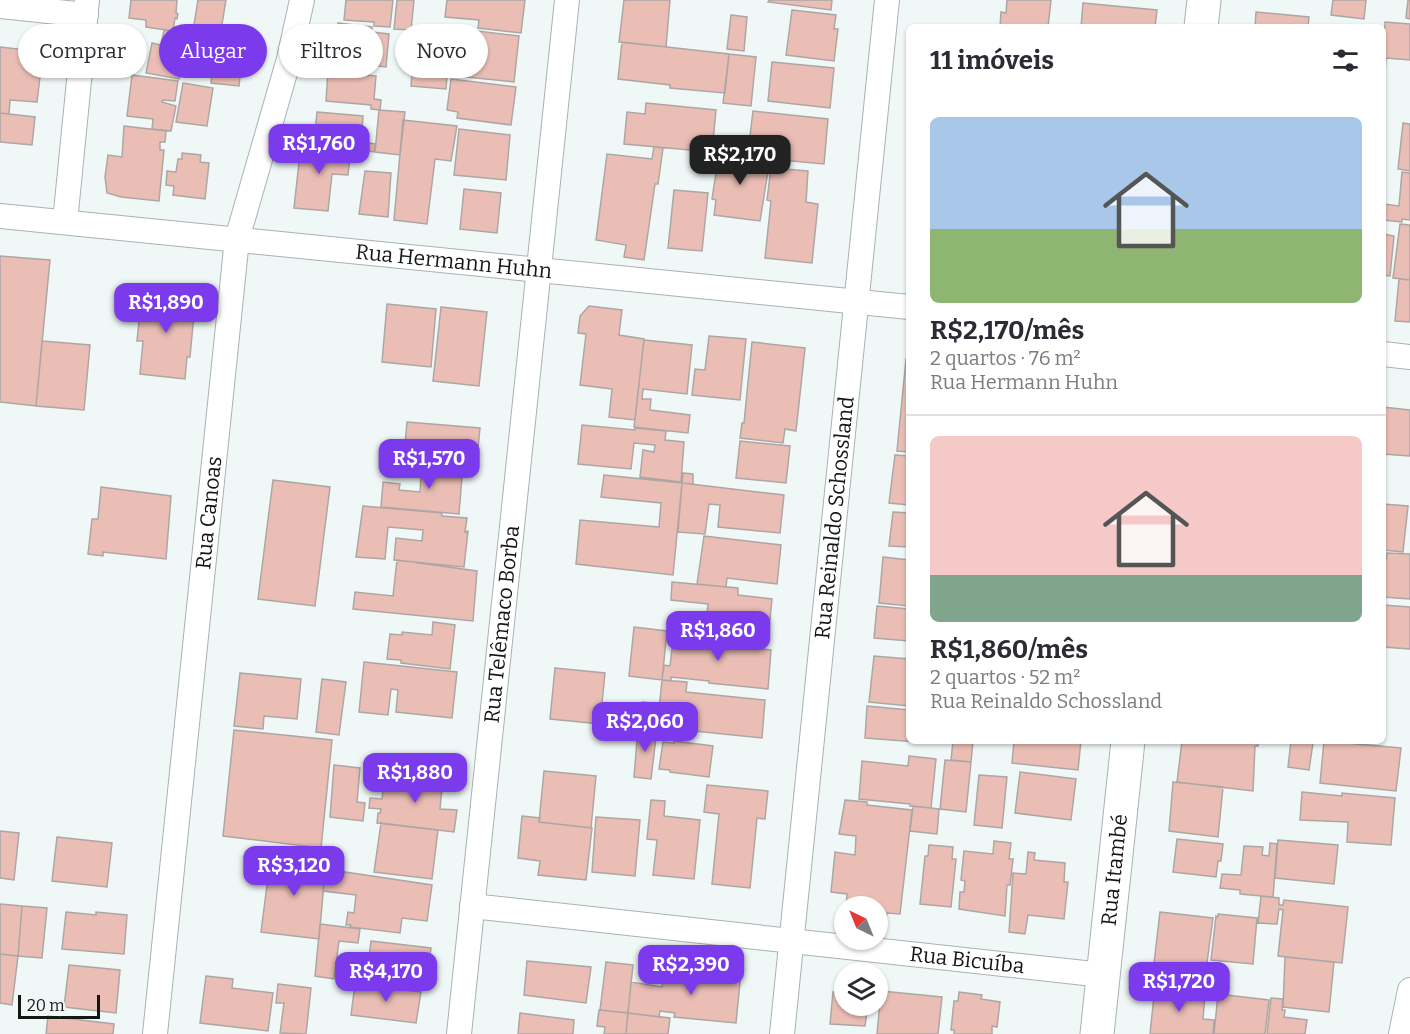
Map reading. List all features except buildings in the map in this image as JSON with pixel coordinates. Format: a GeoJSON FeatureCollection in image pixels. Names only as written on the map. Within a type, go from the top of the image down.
{"type":"FeatureCollection","features":[{"type":"Feature","properties":{"kind":"street","name":"Rua Canoas"},"geometry":{"type":"LineString","coordinates":[[155,1034],[237,239],[289,59],[302,0]]}},
{"type":"Feature","properties":{"kind":"street","name":"Rua Telêmaco Borba"},"geometry":{"type":"LineString","coordinates":[[459,1034],[567,0]]}},
{"type":"Feature","properties":{"kind":"street","name":"Rua Reinaldo Schossland"},"geometry":{"type":"LineString","coordinates":[[782,1034],[887,0]]}},
{"type":"Feature","properties":{"kind":"street"},"geometry":{"type":"LineString","coordinates":[[1201,24],[1204,0]]}},
{"type":"Feature","properties":{"kind":"street"},"geometry":{"type":"LineString","coordinates":[[0,6],[86,8],[65,222]]}},
{"type":"Feature","properties":{"kind":"street","name":"Rua Hermann Huhn"},"geometry":{"type":"LineString","coordinates":[[0,216],[906,307]]}},
{"type":"Feature","properties":{"kind":"street"},"geometry":{"type":"LineString","coordinates":[[1386,354],[1410,357]]}},
{"type":"Feature","properties":{"kind":"street","name":"Rua Itambé"},"geometry":{"type":"LineString","coordinates":[[1097,1034],[1128,744]]}},
{"type":"Feature","properties":{"kind":"street","name":"Rua Bicuíba"},"geometry":{"type":"LineString","coordinates":[[472,906],[1103,975]]}},
{"type":"Feature","properties":{"kind":"street"},"geometry":{"type":"LineString","coordinates":[[1401,1034],[1410,990]]}}]}
